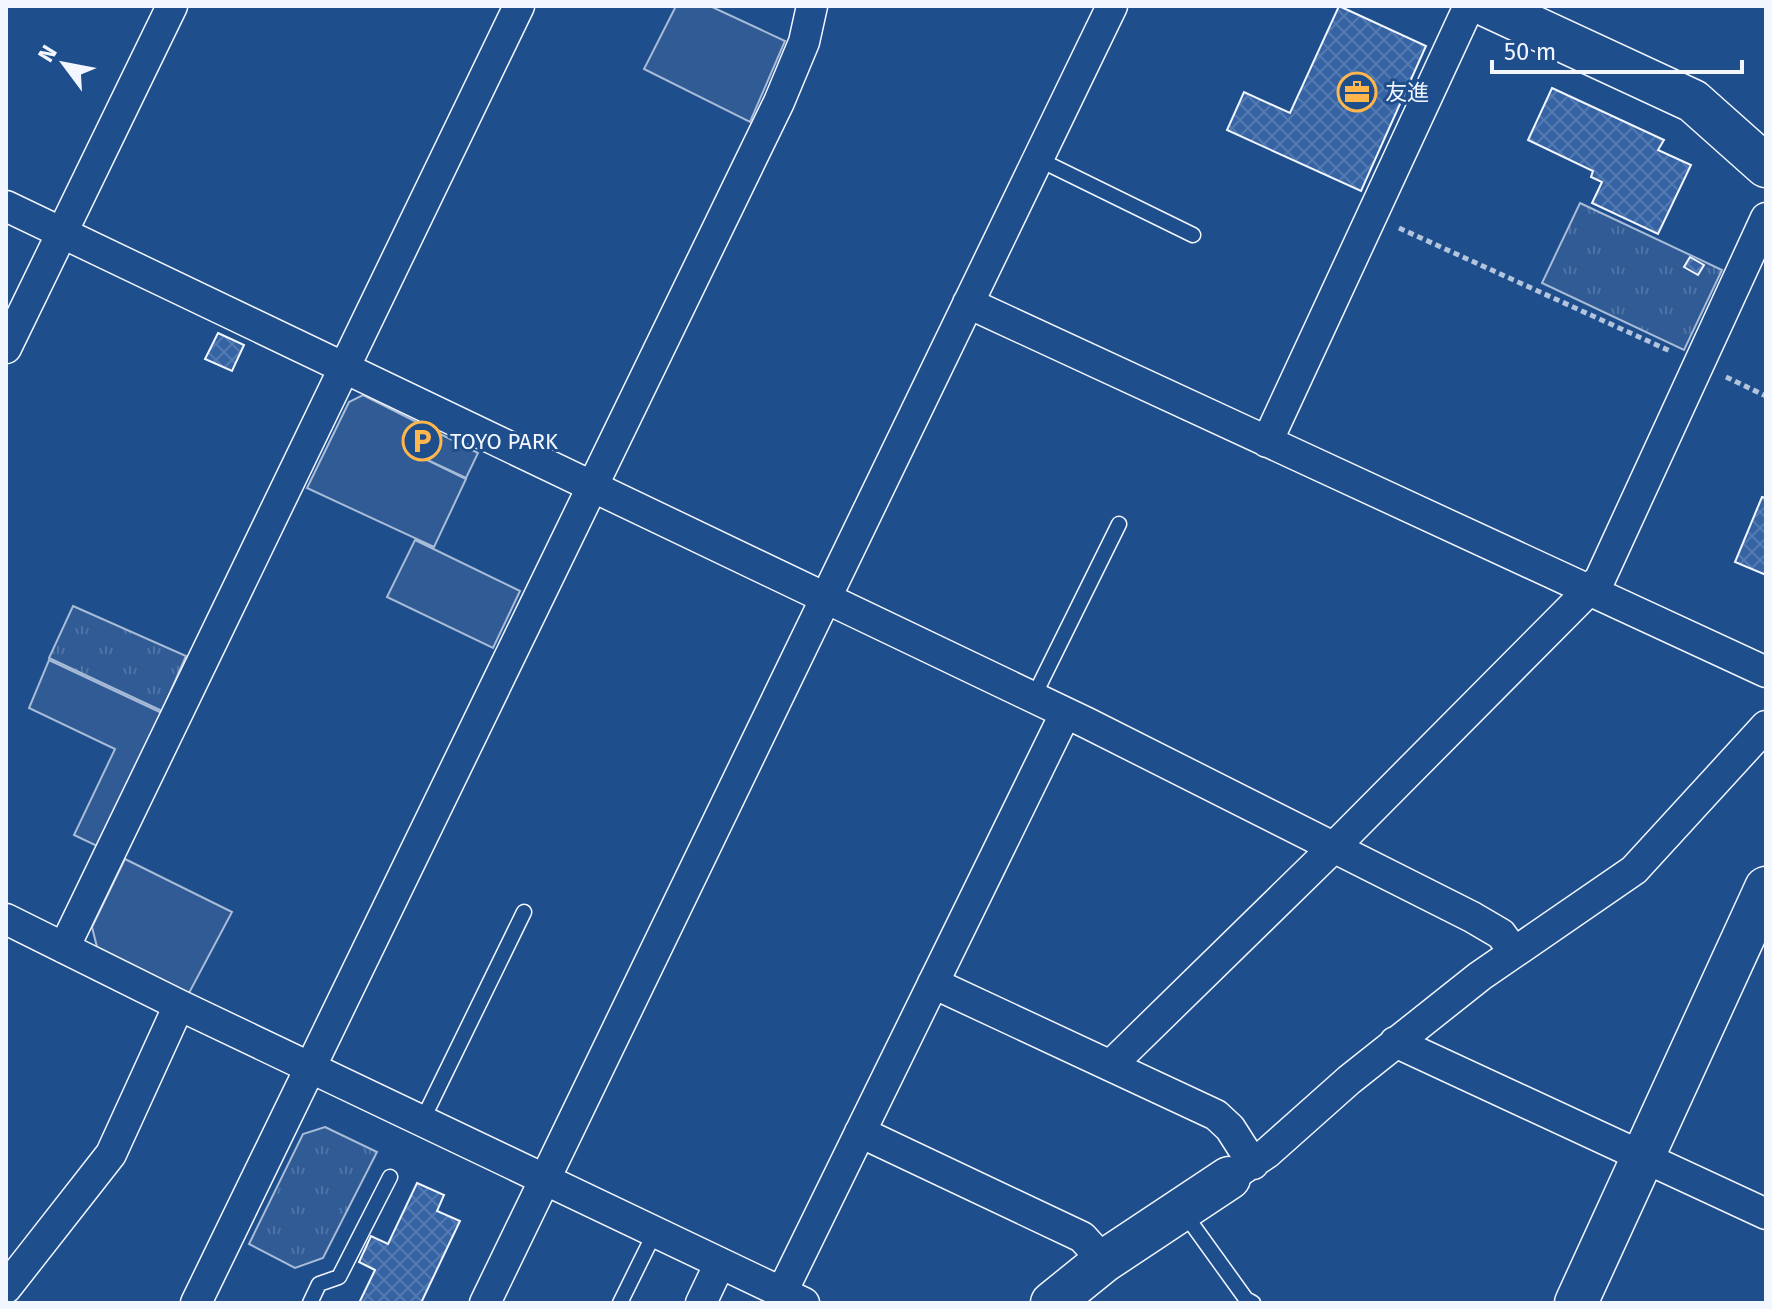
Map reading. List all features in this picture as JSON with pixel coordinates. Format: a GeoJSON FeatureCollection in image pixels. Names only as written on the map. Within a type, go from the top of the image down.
{"type":"FeatureCollection","features":[{"type":"Feature","properties":{"kind":"street"},"geometry":{"type":"LineString","coordinates":[[6,348],[172,6]]}},
{"type":"Feature","properties":{"kind":"street"},"geometry":{"type":"LineString","coordinates":[[64,948],[519,6]]}},
{"type":"Feature","properties":{"kind":"street"},"geometry":{"type":"LineString","coordinates":[[196,1303],[779,102],[804,42],[812,6]]}},
{"type":"Feature","properties":{"kind":"street"},"geometry":{"type":"LineString","coordinates":[[485,1303],[1112,6]]}},
{"type":"Feature","properties":{"kind":"street"},"geometry":{"type":"LineString","coordinates":[[1267,442],[1469,6]]}},
{"type":"Feature","properties":{"kind":"street"},"geometry":{"type":"LineString","coordinates":[[1488,6],[1693,101],[1766,166]]}},
{"type":"Feature","properties":{"kind":"street"},"geometry":{"type":"LineString","coordinates":[[6,206],[1033,698],[1472,917],[1501,934],[1514,952]]}},
{"type":"Feature","properties":{"kind":"street"},"geometry":{"type":"LineString","coordinates":[[1111,1065],[1334,847],[1600,579],[1766,218]]}},
{"type":"Feature","properties":{"kind":"street"},"geometry":{"type":"LineString","coordinates":[[968,303],[1766,672]]}},
{"type":"Feature","properties":{"kind":"street"},"geometry":{"type":"LineString","coordinates":[[6,919],[179,1005],[793,1298],[860,1132],[1065,714]]}},
{"type":"Feature","properties":{"kind":"street"},"geometry":{"type":"LineString","coordinates":[[1052,1303],[1104,1261],[1241,1171],[1395,1042],[1514,952],[1634,870],[1766,726]]}},
{"type":"Feature","properties":{"kind":"street"},"geometry":{"type":"LineString","coordinates":[[1576,1303],[1766,888]]}},
{"type":"Feature","properties":{"kind":"street"},"geometry":{"type":"LineString","coordinates":[[933,983],[1216,1115],[1230,1128],[1241,1171]]}},
{"type":"Feature","properties":{"kind":"street"},"geometry":{"type":"LineString","coordinates":[[6,1288],[111,1154],[179,1005]]}},
{"type":"Feature","properties":{"kind":"street"},"geometry":{"type":"LineString","coordinates":[[1395,1042],[1766,1214]]}},
{"type":"Feature","properties":{"kind":"street"},"geometry":{"type":"LineString","coordinates":[[860,1132],[1082,1237],[1104,1261]]}},
{"type":"Feature","properties":{"kind":"street"},"geometry":{"type":"LineString","coordinates":[[701,1303],[720,1263]]}},
{"type":"Feature","properties":{"kind":"lane"},"geometry":{"type":"LineString","coordinates":[[1038,159],[1193,235]]}},
{"type":"Feature","properties":{"kind":"lane"},"geometry":{"type":"LineString","coordinates":[[1033,698],[1119,524]]}},
{"type":"Feature","properties":{"kind":"lane"},"geometry":{"type":"LineString","coordinates":[[423,1119],[524,912]]}},
{"type":"Feature","properties":{"kind":"lane"},"geometry":{"type":"LineString","coordinates":[[310,1303],[319,1284],[339,1277],[390,1177]]}},
{"type":"Feature","properties":{"kind":"lane"},"geometry":{"type":"LineString","coordinates":[[1181,1209],[1246,1299],[1253,1303]]}},
{"type":"Feature","properties":{"kind":"lane"},"geometry":{"type":"LineString","coordinates":[[620,1303],[655,1232]]}},
{"type":"Feature","properties":{"kind":"path"},"geometry":{"type":"LineString","coordinates":[[1372,216],[1766,396]]}},
{"type":"Feature","properties":{"kind":"shaded area"},"geometry":{"type":"Polygon","coordinates":[[[676,6],[710,6],[785,41],[750,122],[644,69],[676,6]]]}},
{"type":"Feature","properties":{"kind":"shaded area"},"geometry":{"type":"Polygon","coordinates":[[[363,395],[478,453],[466,478],[419,456],[466,479],[434,547],[307,488],[349,402],[363,395]]]}},
{"type":"Feature","properties":{"kind":"shaded area"},"geometry":{"type":"Polygon","coordinates":[[[415,540],[520,591],[493,648],[387,597],[415,540]]]}},
{"type":"Feature","properties":{"kind":"shaded area"},"geometry":{"type":"Polygon","coordinates":[[[49,660],[162,713],[97,846],[74,835],[115,749],[29,708],[49,660]]]}},
{"type":"Feature","properties":{"kind":"shaded area"},"geometry":{"type":"Polygon","coordinates":[[[125,859],[232,912],[189,993],[97,947],[92,927],[125,859]]]}},
{"type":"Feature","properties":{"kind":"green space"},"geometry":{"type":"Polygon","coordinates":[[[1580,203],[1722,270],[1684,350],[1542,283],[1580,203]]]}},
{"type":"Feature","properties":{"kind":"green space"},"geometry":{"type":"Polygon","coordinates":[[[73,606],[186,656],[162,711],[49,658],[73,606]]]}},
{"type":"Feature","properties":{"kind":"green space"},"geometry":{"type":"Polygon","coordinates":[[[325,1127],[377,1152],[323,1258],[295,1268],[249,1244],[303,1134],[325,1127]]]}},
{"type":"Feature","properties":{"kind":"building"},"geometry":{"type":"Polygon","coordinates":[[[1339,6],[1426,46],[1361,191],[1227,130],[1244,92],[1290,113],[1339,6]]]}},
{"type":"Feature","properties":{"kind":"building"},"geometry":{"type":"Polygon","coordinates":[[[1552,88],[1664,140],[1658,150],[1691,165],[1658,234],[1592,203],[1602,182],[1591,177],[1593,171],[1528,140],[1552,88]]]}},
{"type":"Feature","properties":{"kind":"building"},"geometry":{"type":"Polygon","coordinates":[[[1690,257],[1704,265],[1698,275],[1684,267],[1690,257]]]}},
{"type":"Feature","properties":{"kind":"building"},"geometry":{"type":"Polygon","coordinates":[[[218,333],[244,345],[232,371],[205,359],[218,333]]]}},
{"type":"Feature","properties":{"kind":"building"},"geometry":{"type":"Polygon","coordinates":[[[1762,497],[1766,498],[1766,575],[1735,562],[1762,497]]]}},
{"type":"Feature","properties":{"kind":"building"},"geometry":{"type":"Polygon","coordinates":[[[417,1183],[444,1195],[437,1211],[460,1221],[421,1303],[359,1303],[375,1270],[359,1262],[371,1236],[388,1244],[417,1183]]]}},
{"type":"Feature","properties":{"kind":"place","name":"友進"},"geometry":{"type":"Point","coordinates":[1357,92]}},
{"type":"Feature","properties":{"kind":"place","name":"TOYO PARK"},"geometry":{"type":"Point","coordinates":[422,441]}}]}
